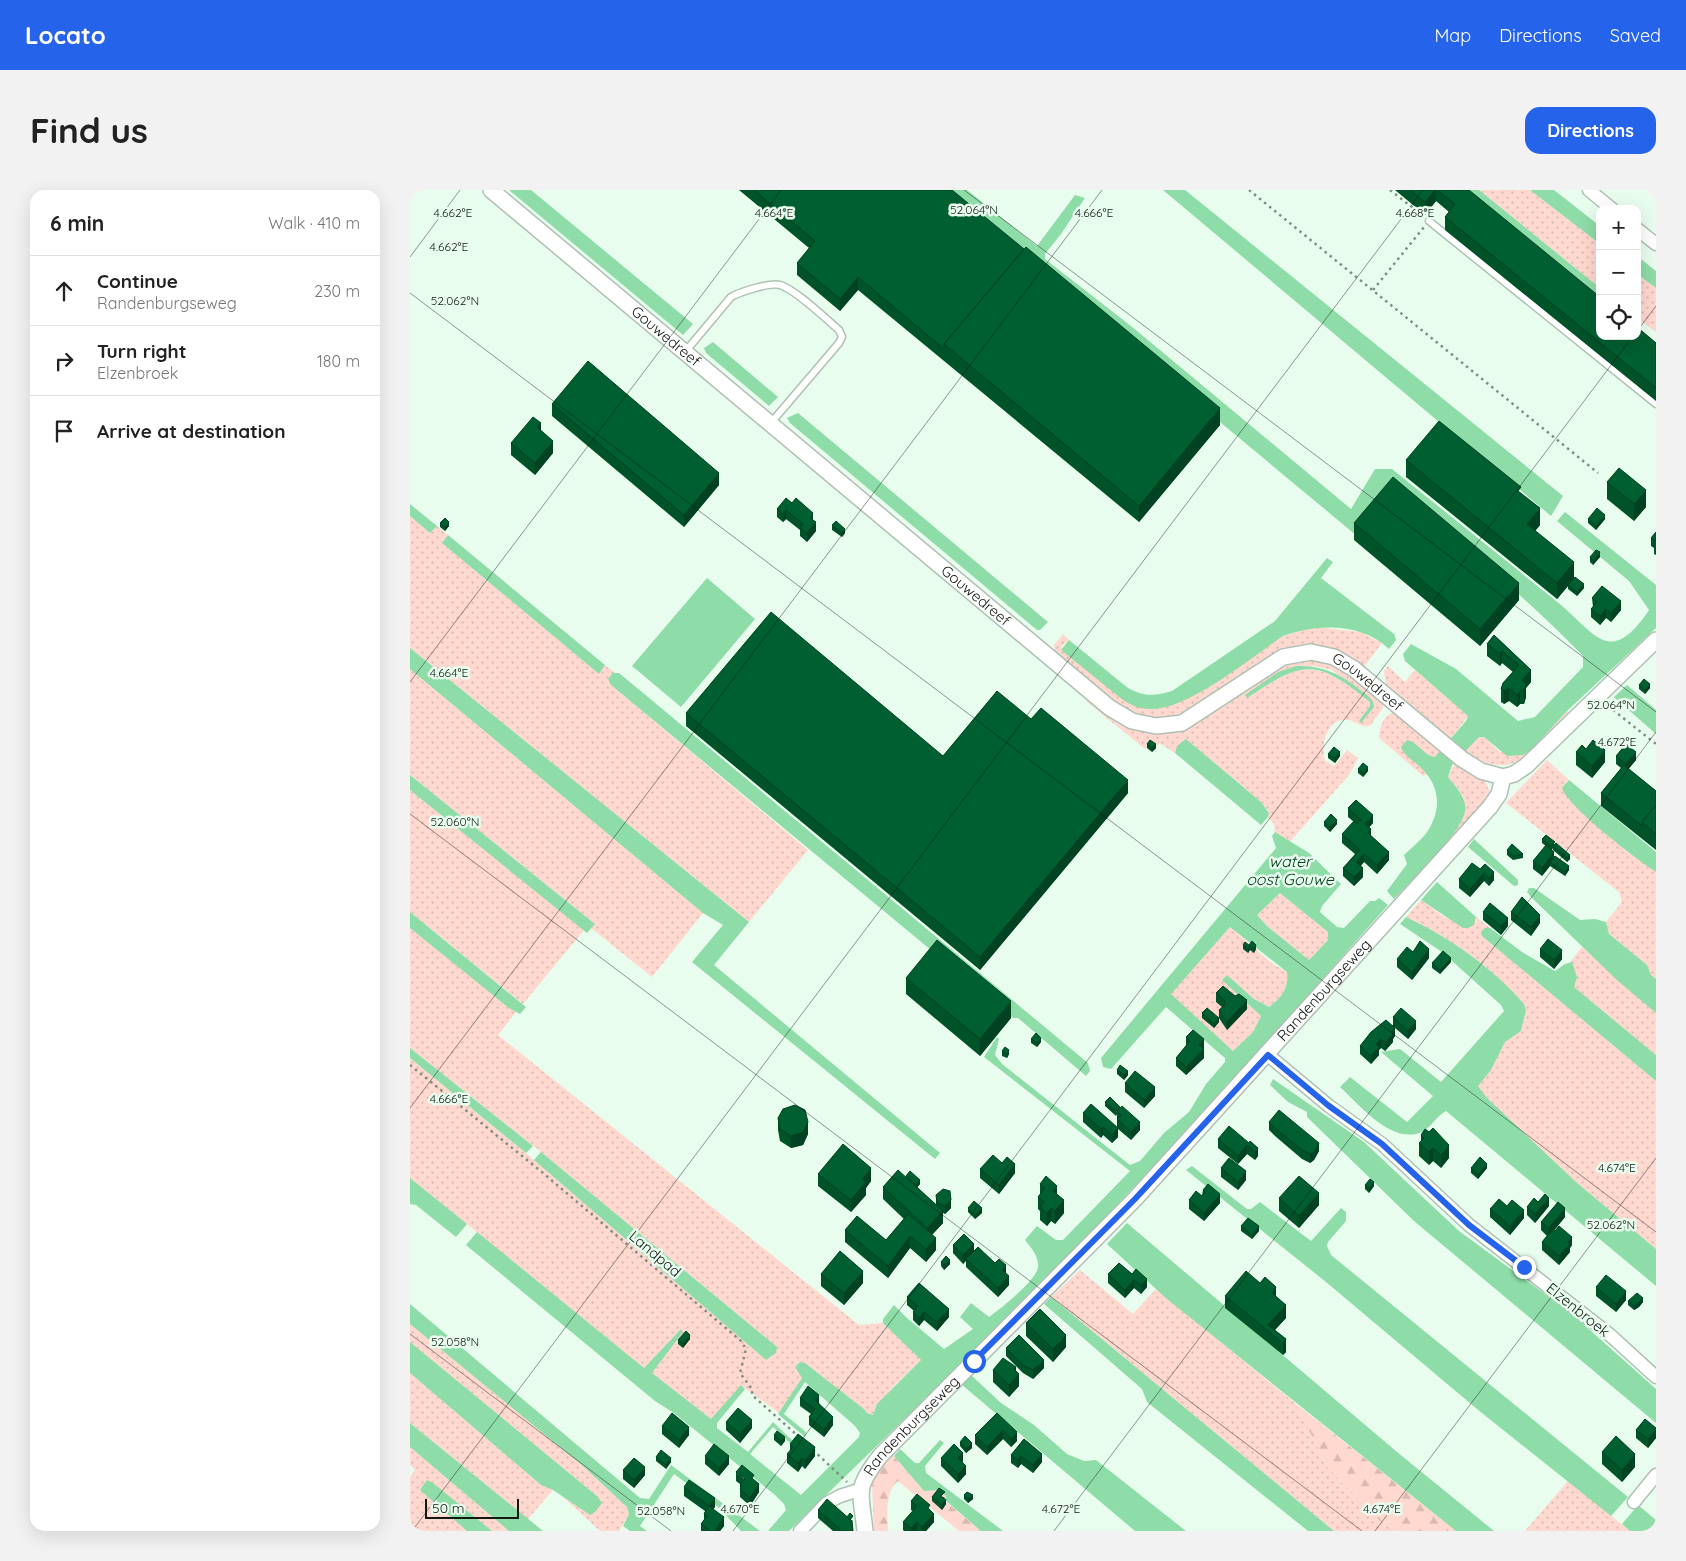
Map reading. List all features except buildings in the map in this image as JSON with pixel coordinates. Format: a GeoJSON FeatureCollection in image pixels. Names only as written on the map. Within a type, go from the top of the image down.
{"type":"FeatureCollection","features":[{"type":"Feature","properties":{"kind":"street","name":"Gouwedreef"},"geometry":{"type":"LineString","coordinates":[[491,190],[1110,708],[1132,721],[1156,726],[1182,724],[1283,657],[1311,652],[1334,657],[1354,669],[1462,759],[1481,771],[1503,777]]}},
{"type":"Feature","properties":{"kind":"street"},"geometry":{"type":"LineString","coordinates":[[1589,190],[1607,205]]}},
{"type":"Feature","properties":{"kind":"street"},"geometry":{"type":"LineString","coordinates":[[1641,232],[1656,244]]}},
{"type":"Feature","properties":{"kind":"street"},"geometry":{"type":"LineString","coordinates":[[1503,777],[1514,774],[1526,766],[1656,640]]}},
{"type":"Feature","properties":{"kind":"street","name":"Randenburgseweg"},"geometry":{"type":"LineString","coordinates":[[800,1531],[827,1503],[840,1496],[859,1490],[864,1478],[880,1456],[1135,1199],[1268,1055],[1490,807],[1499,794],[1503,777]]}},
{"type":"Feature","properties":{"kind":"street","name":"Elzenbroek"},"geometry":{"type":"LineString","coordinates":[[1268,1055],[1329,1106],[1382,1144],[1469,1225],[1610,1336],[1656,1377]]}},
{"type":"Feature","properties":{"kind":"street"},"geometry":{"type":"LineString","coordinates":[[1634,1502],[1656,1475]]}},
{"type":"Feature","properties":{"kind":"street"},"geometry":{"type":"LineString","coordinates":[[859,1490],[864,1531]]}},
{"type":"Feature","properties":{"kind":"lane"},"geometry":{"type":"LineString","coordinates":[[1429,221],[1656,404]]}},
{"type":"Feature","properties":{"kind":"lane"},"geometry":{"type":"LineString","coordinates":[[685,352],[731,297],[740,292],[777,284],[787,288],[840,330],[842,337],[839,343],[770,424]]}},
{"type":"Feature","properties":{"kind":"path"},"geometry":{"type":"LineString","coordinates":[[1249,190],[1598,473]]}},
{"type":"Feature","properties":{"kind":"path"},"geometry":{"type":"LineString","coordinates":[[1373,290],[1429,221],[1390,190]]}},
{"type":"Feature","properties":{"kind":"path"},"geometry":{"type":"LineString","coordinates":[[1597,697],[1656,744]]}},
{"type":"Feature","properties":{"kind":"path","name":"Landpad"},"geometry":{"type":"LineString","coordinates":[[410,1065],[543,1173],[740,1341],[746,1349],[740,1373],[752,1389],[754,1398],[798,1436]]}},
{"type":"Feature","properties":{"kind":"path"},"geometry":{"type":"LineString","coordinates":[[812,1449],[846,1480]]}},
{"type":"Feature","properties":{"kind":"green space"},"geometry":{"type":"Polygon","coordinates":[[[1479,190],[1530,190],[1596,241],[1596,285],[1479,190]]]}},
{"type":"Feature","properties":{"kind":"green space"},"geometry":{"type":"Polygon","coordinates":[[[1641,277],[1656,288],[1656,332],[1641,321],[1641,277]]]}},
{"type":"Feature","properties":{"kind":"green space"},"geometry":{"type":"Polygon","coordinates":[[[410,516],[430,533],[437,526],[448,535],[442,543],[599,674],[605,665],[615,673],[613,673],[611,685],[808,850],[749,922],[410,648],[410,516]]]}},
{"type":"Feature","properties":{"kind":"green space"},"geometry":{"type":"Polygon","coordinates":[[[1315,627],[1360,632],[1382,643],[1364,667],[1327,648],[1296,646],[1269,656],[1220,692],[1194,708],[1166,717],[1133,713],[1114,703],[1055,653],[1054,645],[1063,634],[1069,640],[1062,646],[1061,650],[1148,709],[1242,663],[1283,636],[1315,627]]]}},
{"type":"Feature","properties":{"kind":"green space"},"geometry":{"type":"Polygon","coordinates":[[[1298,660],[1325,663],[1345,671],[1383,701],[1383,708],[1371,725],[1362,726],[1349,720],[1341,720],[1335,722],[1330,727],[1325,740],[1325,761],[1334,766],[1347,750],[1358,758],[1349,775],[1286,846],[1275,832],[1274,824],[1268,817],[1269,812],[1261,802],[1187,740],[1177,746],[1175,753],[1159,743],[1156,747],[1150,743],[1145,749],[1086,701],[1102,707],[1138,730],[1161,734],[1177,731],[1207,717],[1262,675],[1276,667],[1298,660]],[[1314,666],[1278,672],[1247,698],[1266,685],[1296,671],[1322,672],[1352,688],[1370,702],[1370,706],[1359,721],[1374,703],[1332,670],[1314,666]]]}},
{"type":"Feature","properties":{"kind":"green space"},"geometry":{"type":"Polygon","coordinates":[[[1388,666],[1405,682],[1415,670],[1468,716],[1450,740],[1386,686],[1384,671],[1388,666]]]}},
{"type":"Feature","properties":{"kind":"green space"},"geometry":{"type":"Polygon","coordinates":[[[410,669],[703,913],[652,977],[591,928],[594,923],[410,775],[410,669]]]}},
{"type":"Feature","properties":{"kind":"green space"},"geometry":{"type":"Polygon","coordinates":[[[1396,711],[1442,751],[1434,770],[1423,776],[1379,738],[1383,722],[1388,715],[1396,711]]]}},
{"type":"Feature","properties":{"kind":"green space"},"geometry":{"type":"Polygon","coordinates":[[[1567,711],[1570,715],[1535,751],[1511,764],[1497,765],[1482,761],[1464,751],[1479,737],[1484,737],[1500,752],[1523,755],[1531,750],[1567,711]]]}},
{"type":"Feature","properties":{"kind":"green space"},"geometry":{"type":"Polygon","coordinates":[[[1547,760],[1569,780],[1566,782],[1571,801],[1625,850],[1656,872],[1656,979],[1651,975],[1647,965],[1609,934],[1606,922],[1622,902],[1619,892],[1506,803],[1547,760]]]}},
{"type":"Feature","properties":{"kind":"green space"},"geometry":{"type":"Polygon","coordinates":[[[1455,762],[1474,777],[1485,781],[1490,792],[1486,802],[1397,901],[1394,899],[1438,853],[1458,825],[1463,812],[1464,800],[1448,777],[1455,762]]]}},
{"type":"Feature","properties":{"kind":"green space"},"geometry":{"type":"Polygon","coordinates":[[[410,790],[584,930],[523,1004],[410,912],[410,790]]]}},
{"type":"Feature","properties":{"kind":"green space"},"geometry":{"type":"Polygon","coordinates":[[[1280,893],[1328,932],[1328,940],[1309,960],[1268,927],[1257,915],[1280,893]]]}},
{"type":"Feature","properties":{"kind":"green space"},"geometry":{"type":"Polygon","coordinates":[[[1421,900],[1446,918],[1476,922],[1476,917],[1490,928],[1485,928],[1482,936],[1656,1081],[1656,1249],[1576,1182],[1487,1098],[1477,1086],[1491,1070],[1505,1042],[1521,1031],[1526,1010],[1524,1004],[1499,978],[1470,954],[1406,917],[1421,900]]]}},
{"type":"Feature","properties":{"kind":"green space"},"geometry":{"type":"Polygon","coordinates":[[[1230,927],[1273,964],[1287,972],[1287,983],[1283,992],[1269,1007],[1254,999],[1227,976],[1222,980],[1261,1016],[1253,1032],[1233,1051],[1170,994],[1230,927]]]}},
{"type":"Feature","properties":{"kind":"green space"},"geometry":{"type":"Polygon","coordinates":[[[410,928],[516,1012],[498,1035],[859,1325],[883,1323],[921,1360],[891,1389],[873,1415],[867,1413],[805,1363],[800,1362],[795,1367],[802,1378],[779,1413],[741,1385],[712,1420],[652,1373],[683,1331],[681,1329],[644,1368],[410,1178],[410,1058],[534,1160],[766,1360],[776,1353],[777,1347],[541,1152],[410,1048],[410,928]]]}},
{"type":"Feature","properties":{"kind":"green space"},"geometry":{"type":"Polygon","coordinates":[[[1582,947],[1656,1013],[1656,1055],[1574,987],[1572,963],[1570,962],[1582,947]]]}},
{"type":"Feature","properties":{"kind":"green space"},"geometry":{"type":"Polygon","coordinates":[[[1080,1270],[1133,1314],[1156,1289],[1295,1403],[1328,1468],[1383,1524],[1396,1531],[1334,1531],[1051,1297],[1080,1270]]]}},
{"type":"Feature","properties":{"kind":"green space"},"geometry":{"type":"Polygon","coordinates":[[[410,1324],[583,1466],[627,1507],[629,1514],[619,1531],[600,1531],[562,1496],[590,1515],[597,1496],[410,1342],[410,1324]]]}},
{"type":"Feature","properties":{"kind":"green space"},"geometry":{"type":"Polygon","coordinates":[[[410,1373],[541,1485],[553,1490],[528,1519],[410,1423],[410,1373]]]}},
{"type":"Feature","properties":{"kind":"green space"},"geometry":{"type":"Polygon","coordinates":[[[1295,1403],[1456,1531],[1396,1531],[1383,1524],[1328,1468],[1295,1403]]]}},
{"type":"Feature","properties":{"kind":"green space"},"geometry":{"type":"Polygon","coordinates":[[[410,1447],[509,1531],[492,1531],[427,1480],[420,1490],[467,1531],[410,1531],[410,1477],[415,1470],[410,1465],[410,1447]]]}},
{"type":"Feature","properties":{"kind":"green space"},"geometry":{"type":"Polygon","coordinates":[[[891,1453],[924,1491],[937,1490],[946,1496],[945,1501],[981,1531],[959,1531],[898,1481],[894,1485],[889,1497],[887,1511],[888,1531],[874,1531],[872,1485],[875,1473],[891,1453]]]}},
{"type":"Feature","properties":{"kind":"green space"},"geometry":{"type":"Polygon","coordinates":[[[1568,1481],[1630,1531],[1525,1531],[1568,1481]]]}},
{"type":"Feature","properties":{"kind":"water"},"geometry":{"type":"Polygon","coordinates":[[[509,190],[531,190],[693,324],[683,335],[509,190]]]}},
{"type":"Feature","properties":{"kind":"water"},"geometry":{"type":"Polygon","coordinates":[[[941,190],[967,190],[1037,246],[1075,195],[1085,198],[1045,254],[1045,259],[1131,326],[1351,509],[1375,469],[1392,469],[1561,605],[1594,635],[1604,640],[1614,641],[1624,637],[1636,627],[1649,610],[1629,581],[1557,521],[1565,512],[1656,585],[1656,628],[1567,711],[1531,750],[1523,755],[1507,756],[1484,737],[1479,737],[1452,765],[1448,777],[1464,802],[1465,811],[1462,820],[1455,832],[1434,857],[1394,899],[1387,891],[1407,864],[1404,855],[1421,840],[1429,829],[1436,814],[1437,806],[1435,790],[1428,776],[1405,754],[1401,747],[1407,740],[1411,741],[1435,757],[1466,721],[1468,716],[1405,661],[1403,654],[1411,644],[1456,669],[1518,721],[1535,717],[1583,667],[1583,656],[1538,611],[1490,569],[1441,528],[1390,490],[1357,536],[941,190]]]}},
{"type":"Feature","properties":{"kind":"water"},"geometry":{"type":"Polygon","coordinates":[[[1163,190],[1185,190],[1563,496],[1551,516],[1163,190]]]}},
{"type":"Feature","properties":{"kind":"water"},"geometry":{"type":"Polygon","coordinates":[[[1454,190],[1479,190],[1596,285],[1596,302],[1454,190]]]}},
{"type":"Feature","properties":{"kind":"water"},"geometry":{"type":"Polygon","coordinates":[[[1530,190],[1554,190],[1596,223],[1596,241],[1530,190]]]}},
{"type":"Feature","properties":{"kind":"water"},"geometry":{"type":"Polygon","coordinates":[[[1641,259],[1656,271],[1656,288],[1641,277],[1641,259]]]}},
{"type":"Feature","properties":{"kind":"water"},"geometry":{"type":"Polygon","coordinates":[[[713,342],[778,397],[769,406],[706,353],[704,348],[713,342]]]}},
{"type":"Feature","properties":{"kind":"water"},"geometry":{"type":"Polygon","coordinates":[[[798,413],[1048,622],[1040,630],[1037,630],[790,423],[787,418],[798,413]]]}},
{"type":"Feature","properties":{"kind":"water"},"geometry":{"type":"Polygon","coordinates":[[[410,504],[437,526],[430,533],[410,516],[410,504]]]}},
{"type":"Feature","properties":{"kind":"water"},"geometry":{"type":"Polygon","coordinates":[[[448,535],[605,665],[599,674],[442,543],[448,535]]]}},
{"type":"Feature","properties":{"kind":"water"},"geometry":{"type":"Polygon","coordinates":[[[1327,558],[1333,562],[1321,578],[1394,634],[1396,640],[1389,649],[1378,640],[1352,630],[1324,628],[1296,632],[1283,636],[1199,693],[1181,702],[1149,709],[1135,706],[1123,700],[1061,650],[1069,640],[1128,688],[1139,693],[1155,695],[1172,691],[1275,621],[1327,558]]]}},
{"type":"Feature","properties":{"kind":"water"},"geometry":{"type":"Polygon","coordinates":[[[707,578],[755,619],[681,707],[632,666],[707,578]]]}},
{"type":"Feature","properties":{"kind":"water"},"geometry":{"type":"Polygon","coordinates":[[[410,648],[749,922],[714,965],[940,1153],[935,1159],[692,962],[723,925],[703,913],[410,669],[410,648]]]}},
{"type":"Feature","properties":{"kind":"water"},"geometry":{"type":"Polygon","coordinates":[[[1296,666],[1315,667],[1338,675],[1368,695],[1374,707],[1361,723],[1359,721],[1370,706],[1370,702],[1336,677],[1322,671],[1309,669],[1282,676],[1247,698],[1245,695],[1278,672],[1296,666]]]}},
{"type":"Feature","properties":{"kind":"water"},"geometry":{"type":"Polygon","coordinates":[[[613,673],[619,673],[1088,1063],[1090,1071],[1086,1076],[1018,1018],[1013,1018],[611,685],[608,679],[613,673]]]}},
{"type":"Feature","properties":{"kind":"water"},"geometry":{"type":"Polygon","coordinates":[[[1627,685],[1656,710],[1656,734],[1614,697],[1627,685]]]}},
{"type":"Feature","properties":{"kind":"water"},"geometry":{"type":"Polygon","coordinates":[[[1186,739],[1261,802],[1269,813],[1261,825],[1175,753],[1177,746],[1186,739]]]}},
{"type":"Feature","properties":{"kind":"water"},"geometry":{"type":"Polygon","coordinates":[[[410,775],[595,924],[587,933],[410,790],[410,775]]]}},
{"type":"Feature","properties":{"kind":"water"},"geometry":{"type":"Polygon","coordinates":[[[1569,780],[1656,852],[1656,872],[1589,820],[1567,797],[1562,788],[1569,780]]]}},
{"type":"Feature","properties":{"kind":"water","name":"water oost Gouwe"},"geometry":{"type":"Polygon","coordinates":[[[1275,832],[1309,853],[1341,884],[1322,906],[1320,912],[1337,927],[1344,928],[1370,901],[1375,901],[1379,898],[1388,905],[1200,1117],[1028,1299],[789,1531],[768,1531],[786,1510],[784,1504],[775,1495],[674,1413],[655,1401],[466,1245],[477,1232],[644,1368],[681,1329],[683,1332],[652,1373],[711,1419],[741,1385],[745,1389],[717,1423],[717,1428],[748,1452],[773,1422],[795,1443],[792,1445],[773,1427],[750,1454],[801,1495],[859,1437],[860,1433],[855,1426],[805,1382],[784,1414],[806,1432],[805,1437],[778,1414],[802,1378],[795,1367],[800,1362],[805,1363],[867,1413],[873,1415],[877,1404],[921,1360],[883,1323],[883,1319],[894,1305],[944,1349],[973,1329],[960,1317],[971,1303],[989,1317],[1031,1280],[1036,1273],[1038,1263],[1034,1252],[1025,1240],[1037,1226],[1056,1240],[1063,1240],[1130,1171],[984,1057],[997,1037],[999,1039],[995,1055],[1002,1064],[1130,1165],[1140,1161],[1164,1133],[1189,1112],[1206,1084],[1225,1062],[1225,1058],[1166,1007],[1111,1069],[1103,1067],[1101,1058],[1276,848],[1272,836],[1275,832]],[[1280,893],[1257,915],[1268,927],[1309,960],[1328,940],[1328,932],[1280,893]],[[1230,927],[1171,994],[1233,1051],[1253,1032],[1261,1016],[1222,980],[1227,975],[1254,999],[1269,1007],[1283,992],[1287,983],[1287,972],[1230,927]]]}},
{"type":"Feature","properties":{"kind":"water"},"geometry":{"type":"Polygon","coordinates":[[[1474,839],[1518,880],[1518,885],[1514,886],[1468,847],[1474,839]]]}},
{"type":"Feature","properties":{"kind":"water"},"geometry":{"type":"Polygon","coordinates":[[[1437,882],[1476,917],[1474,925],[1463,928],[1421,900],[1437,882]]]}},
{"type":"Feature","properties":{"kind":"water"},"geometry":{"type":"Polygon","coordinates":[[[1529,888],[1534,888],[1580,920],[1595,919],[1606,922],[1609,934],[1647,965],[1651,975],[1656,979],[1656,1013],[1618,981],[1532,898],[1527,892],[1529,888]]]}},
{"type":"Feature","properties":{"kind":"water"},"geometry":{"type":"Polygon","coordinates":[[[410,912],[526,1007],[520,1014],[509,1008],[410,928],[410,912]]]}},
{"type":"Feature","properties":{"kind":"water"},"geometry":{"type":"Polygon","coordinates":[[[1406,917],[1470,954],[1499,978],[1524,1004],[1526,1010],[1521,1031],[1505,1042],[1491,1070],[1478,1086],[1487,1098],[1576,1182],[1656,1249],[1656,1286],[1446,1111],[1422,1132],[1410,1135],[1399,1133],[1377,1121],[1340,1087],[1350,1077],[1407,1122],[1433,1096],[1381,1052],[1400,1049],[1441,1082],[1504,1011],[1501,1005],[1442,952],[1400,924],[1406,917]]]}},
{"type":"Feature","properties":{"kind":"water"},"geometry":{"type":"Polygon","coordinates":[[[1485,928],[1490,928],[1522,952],[1555,971],[1565,964],[1572,962],[1577,977],[1574,987],[1656,1055],[1656,1081],[1482,936],[1481,932],[1485,928]]]}},
{"type":"Feature","properties":{"kind":"water"},"geometry":{"type":"Polygon","coordinates":[[[410,1048],[533,1146],[526,1153],[410,1058],[410,1048]]]}},
{"type":"Feature","properties":{"kind":"water"},"geometry":{"type":"Polygon","coordinates":[[[1273,1079],[1364,1142],[1459,1231],[1572,1314],[1656,1389],[1656,1423],[1414,1221],[1307,1117],[1307,1112],[1288,1102],[1270,1085],[1273,1079]]]}},
{"type":"Feature","properties":{"kind":"water"},"geometry":{"type":"Polygon","coordinates":[[[541,1152],[777,1347],[776,1353],[766,1360],[534,1160],[541,1152]]]}},
{"type":"Feature","properties":{"kind":"water"},"geometry":{"type":"Polygon","coordinates":[[[1192,1166],[1247,1209],[1251,1209],[1260,1202],[1311,1241],[1341,1208],[1346,1212],[1346,1221],[1328,1242],[1327,1246],[1331,1255],[1628,1497],[1611,1516],[1477,1409],[1326,1282],[1186,1170],[1192,1166]]]}},
{"type":"Feature","properties":{"kind":"water"},"geometry":{"type":"Polygon","coordinates":[[[410,1178],[467,1224],[456,1237],[416,1205],[410,1204],[410,1178]]]}},
{"type":"Feature","properties":{"kind":"water"},"geometry":{"type":"Polygon","coordinates":[[[1127,1223],[1397,1452],[1494,1531],[1456,1531],[1167,1299],[1107,1244],[1127,1223]]]}},
{"type":"Feature","properties":{"kind":"water"},"geometry":{"type":"Polygon","coordinates":[[[1051,1297],[1334,1531],[1308,1531],[1147,1402],[1142,1389],[1044,1304],[1051,1297]]]}},
{"type":"Feature","properties":{"kind":"water"},"geometry":{"type":"Polygon","coordinates":[[[410,1304],[640,1498],[649,1499],[671,1465],[760,1531],[741,1531],[717,1506],[674,1474],[640,1526],[647,1531],[630,1531],[623,1526],[629,1514],[627,1507],[583,1466],[410,1324],[410,1304]]]}},
{"type":"Feature","properties":{"kind":"water"},"geometry":{"type":"Polygon","coordinates":[[[410,1342],[597,1496],[602,1503],[595,1512],[590,1515],[553,1490],[541,1485],[410,1373],[410,1342]]]}},
{"type":"Feature","properties":{"kind":"water"},"geometry":{"type":"Polygon","coordinates":[[[971,1375],[1001,1403],[1034,1425],[1067,1454],[1084,1461],[1096,1460],[1186,1531],[1135,1531],[961,1384],[971,1375]]]}},
{"type":"Feature","properties":{"kind":"water"},"geometry":{"type":"Polygon","coordinates":[[[410,1423],[543,1531],[509,1531],[410,1447],[410,1423]]]}},
{"type":"Feature","properties":{"kind":"water"},"geometry":{"type":"Polygon","coordinates":[[[940,1440],[944,1443],[925,1466],[926,1473],[1003,1531],[981,1531],[945,1500],[946,1496],[938,1490],[924,1491],[894,1456],[900,1449],[915,1463],[919,1463],[940,1440]]]}},
{"type":"Feature","properties":{"kind":"water"},"geometry":{"type":"Polygon","coordinates":[[[427,1480],[492,1531],[467,1531],[420,1490],[427,1480]]]}},
{"type":"Feature","properties":{"kind":"water"},"geometry":{"type":"Polygon","coordinates":[[[1638,1505],[1656,1520],[1656,1531],[1630,1531],[1622,1524],[1638,1505]]]}},
{"type":"Feature","properties":{"kind":"route"},"geometry":{"type":"LineString","coordinates":[[974,1361],[1135,1199],[1268,1055],[1329,1106],[1382,1144],[1469,1225],[1524,1267]]}}]}
